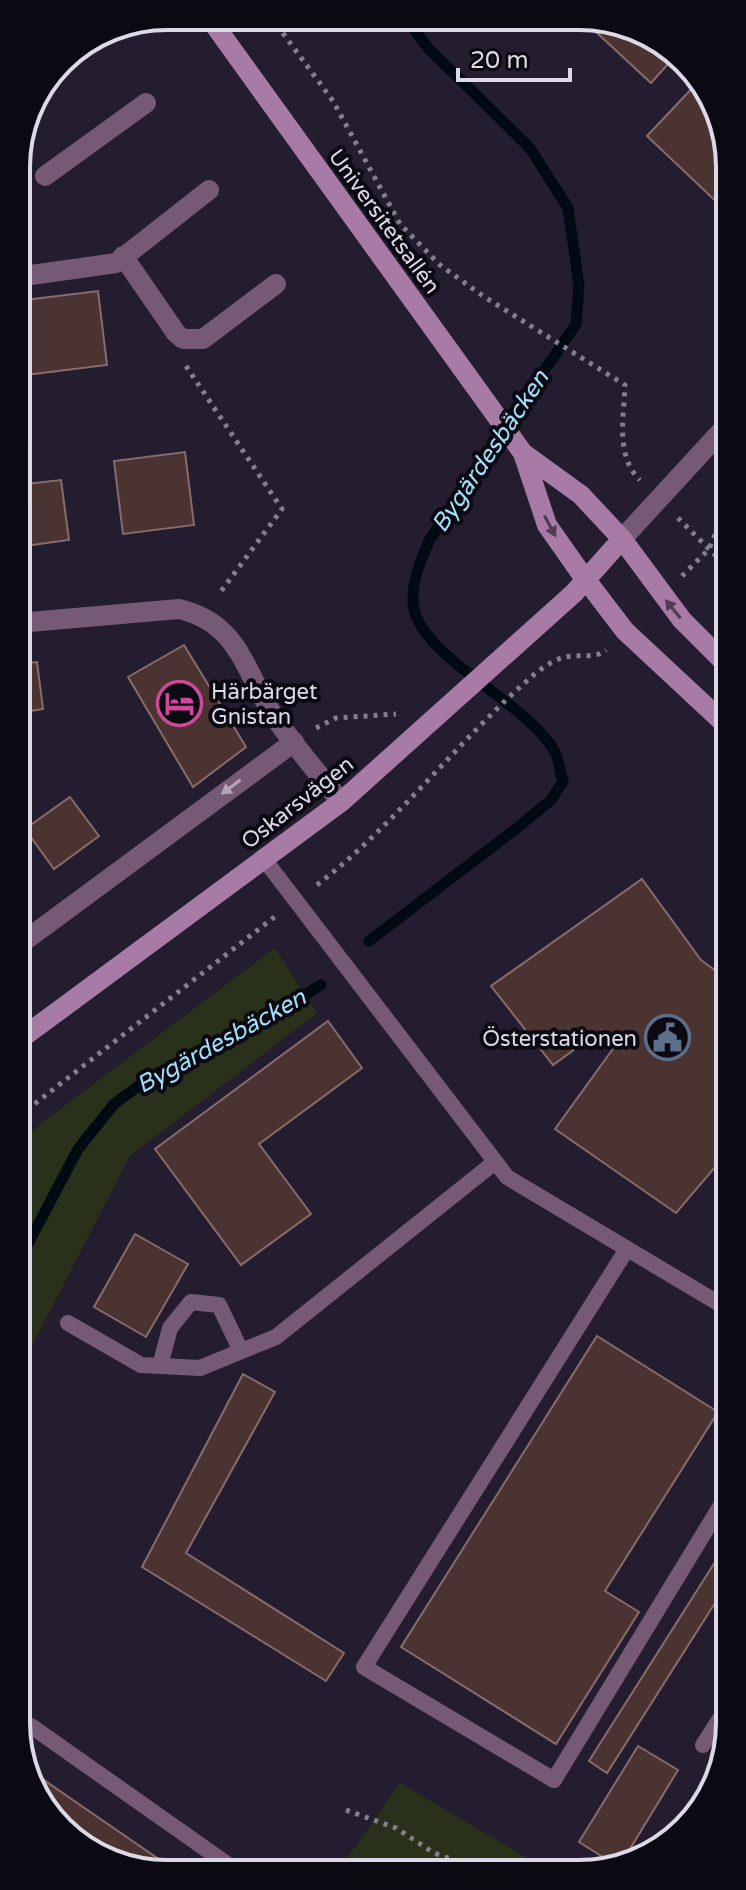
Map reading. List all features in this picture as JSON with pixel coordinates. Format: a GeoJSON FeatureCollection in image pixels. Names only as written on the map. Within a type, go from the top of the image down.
{"type":"FeatureCollection","features":[{"type":"Feature","properties":{"kind":"street","name":"Universitetsallén"},"geometry":{"type":"LineString","coordinates":[[218,30],[523,453],[581,495],[622,539],[672,609],[716,654]]}},
{"type":"Feature","properties":{"kind":"street"},"geometry":{"type":"LineString","coordinates":[[45,176],[146,103]]}},
{"type":"Feature","properties":{"kind":"street"},"geometry":{"type":"LineString","coordinates":[[30,276],[116,263],[209,190]]}},
{"type":"Feature","properties":{"kind":"street"},"geometry":{"type":"LineString","coordinates":[[123,256],[176,333],[192,341],[203,339],[276,284]]}},
{"type":"Feature","properties":{"kind":"street"},"geometry":{"type":"LineString","coordinates":[[622,539],[716,437]]}},
{"type":"Feature","properties":{"kind":"street","name":"Universitetsallén"},"geometry":{"type":"LineString","coordinates":[[523,453],[547,525],[585,579],[625,631],[716,716]]}},
{"type":"Feature","properties":{"kind":"street","name":"Oskarsvägen"},"geometry":{"type":"LineString","coordinates":[[30,1032],[341,802],[503,659],[622,539]]}},
{"type":"Feature","properties":{"kind":"street"},"geometry":{"type":"LineString","coordinates":[[30,622],[179,609],[204,615],[223,632],[246,662],[274,717],[341,802]]}},
{"type":"Feature","properties":{"kind":"street"},"geometry":{"type":"LineString","coordinates":[[30,937],[294,742]]}},
{"type":"Feature","properties":{"kind":"lane"},"geometry":{"type":"LineString","coordinates":[[264,859],[507,1177],[716,1302]]}},
{"type":"Feature","properties":{"kind":"lane"},"geometry":{"type":"LineString","coordinates":[[68,1323],[141,1365],[200,1368],[276,1337],[495,1162]]}},
{"type":"Feature","properties":{"kind":"lane"},"geometry":{"type":"LineString","coordinates":[[627,1249],[364,1667],[554,1780],[716,1513]]}},
{"type":"Feature","properties":{"kind":"lane"},"geometry":{"type":"LineString","coordinates":[[160,1366],[170,1328],[191,1302],[219,1305],[241,1351]]}},
{"type":"Feature","properties":{"kind":"lane"},"geometry":{"type":"LineString","coordinates":[[703,1745],[716,1725]]}},
{"type":"Feature","properties":{"kind":"lane"},"geometry":{"type":"LineString","coordinates":[[31,1726],[221,1860]]}},
{"type":"Feature","properties":{"kind":"path"},"geometry":{"type":"LineString","coordinates":[[281,30],[333,101],[400,224],[440,265],[625,385],[623,449],[630,471]]}},
{"type":"Feature","properties":{"kind":"path"},"geometry":{"type":"LineString","coordinates":[[181,359],[282,509],[204,615]]}},
{"type":"Feature","properties":{"kind":"path"},"geometry":{"type":"LineString","coordinates":[[676,582],[709,549],[716,533]]}},
{"type":"Feature","properties":{"kind":"path"},"geometry":{"type":"LineString","coordinates":[[709,549],[716,556]]}},
{"type":"Feature","properties":{"kind":"path"},"geometry":{"type":"LineString","coordinates":[[315,887],[354,857],[481,723],[529,679],[562,658],[600,655],[611,645]]}},
{"type":"Feature","properties":{"kind":"path"},"geometry":{"type":"LineString","coordinates":[[294,742],[336,718],[403,715],[445,760]]}},
{"type":"Feature","properties":{"kind":"path"},"geometry":{"type":"LineString","coordinates":[[30,1107],[272,919]]}},
{"type":"Feature","properties":{"kind":"path"},"geometry":{"type":"LineString","coordinates":[[346,1810],[396,1828],[434,1853],[455,1860]]}},
{"type":"Feature","properties":{"kind":"green space"},"geometry":{"type":"Polygon","coordinates":[[[275,948],[317,1013],[130,1156],[30,1350],[30,1134],[275,948]]]}},
{"type":"Feature","properties":{"kind":"green space"},"geometry":{"type":"Polygon","coordinates":[[[400,1783],[531,1860],[346,1860],[400,1783]]]}},
{"type":"Feature","properties":{"kind":"building"},"geometry":{"type":"Polygon","coordinates":[[[596,32],[631,40],[668,63],[651,83],[596,32]]]}},
{"type":"Feature","properties":{"kind":"building"},"geometry":{"type":"Polygon","coordinates":[[[691,89],[706,115],[715,149],[716,201],[647,136],[691,89]]]}},
{"type":"Feature","properties":{"kind":"building"},"geometry":{"type":"Polygon","coordinates":[[[98,291],[107,365],[30,374],[30,299],[98,291]]]}},
{"type":"Feature","properties":{"kind":"building"},"geometry":{"type":"Polygon","coordinates":[[[185,452],[194,525],[123,534],[114,461],[185,452]]]}},
{"type":"Feature","properties":{"kind":"building"},"geometry":{"type":"Polygon","coordinates":[[[61,480],[69,540],[30,545],[30,484],[61,480]]]}},
{"type":"Feature","properties":{"kind":"building"},"geometry":{"type":"Polygon","coordinates":[[[184,645],[246,747],[193,787],[128,677],[184,645]]]}},
{"type":"Feature","properties":{"kind":"building"},"geometry":{"type":"Polygon","coordinates":[[[37,662],[43,709],[30,711],[30,663],[37,662]]]}},
{"type":"Feature","properties":{"kind":"building"},"geometry":{"type":"Polygon","coordinates":[[[70,797],[99,836],[54,869],[30,836],[30,825],[70,797]]]}},
{"type":"Feature","properties":{"kind":"building","name":"Österstationen"},"geometry":{"type":"Polygon","coordinates":[[[642,879],[701,960],[716,971],[716,1166],[676,1213],[555,1129],[615,1046],[601,1030],[553,1065],[491,986],[642,879]]]}},
{"type":"Feature","properties":{"kind":"building"},"geometry":{"type":"Polygon","coordinates":[[[328,1021],[362,1068],[259,1144],[311,1214],[241,1265],[155,1149],[328,1021]]]}},
{"type":"Feature","properties":{"kind":"building"},"geometry":{"type":"Polygon","coordinates":[[[135,1234],[188,1264],[146,1337],[94,1307],[135,1234]]]}},
{"type":"Feature","properties":{"kind":"building"},"geometry":{"type":"Polygon","coordinates":[[[597,1336],[716,1411],[605,1591],[639,1612],[556,1744],[401,1647],[597,1336]]]}},
{"type":"Feature","properties":{"kind":"building"},"geometry":{"type":"Polygon","coordinates":[[[243,1374],[275,1392],[186,1553],[344,1653],[326,1681],[142,1567],[243,1374]]]}},
{"type":"Feature","properties":{"kind":"building"},"geometry":{"type":"Polygon","coordinates":[[[716,1561],[716,1601],[607,1773],[589,1761],[716,1561]]]}},
{"type":"Feature","properties":{"kind":"building"},"geometry":{"type":"Polygon","coordinates":[[[638,1746],[678,1770],[629,1851],[604,1857],[579,1842],[638,1746]]]}},
{"type":"Feature","properties":{"kind":"building"},"geometry":{"type":"Polygon","coordinates":[[[42,1779],[159,1859],[123,1853],[91,1837],[58,1806],[42,1779]]]}},
{"type":"Feature","properties":{"kind":"waterway","name":"Bygärdesbäcken"},"geometry":{"type":"LineString","coordinates":[[369,941],[551,800],[563,781],[555,752],[541,733],[449,658],[430,638],[417,619],[413,590],[430,539],[576,324],[579,285],[568,208],[530,148],[428,48],[415,30]]}},
{"type":"Feature","properties":{"kind":"waterway","name":"Bygärdesbäcken"},"geometry":{"type":"LineString","coordinates":[[30,1240],[78,1149],[114,1104],[152,1076],[268,1018],[321,985]]}},
{"type":"Feature","properties":{"kind":"place","name":"Härbärget Gnistan"},"geometry":{"type":"Point","coordinates":[180,704]}},
{"type":"Feature","properties":{"kind":"place","name":"Österstationen"},"geometry":{"type":"Point","coordinates":[668,1038]}}]}
